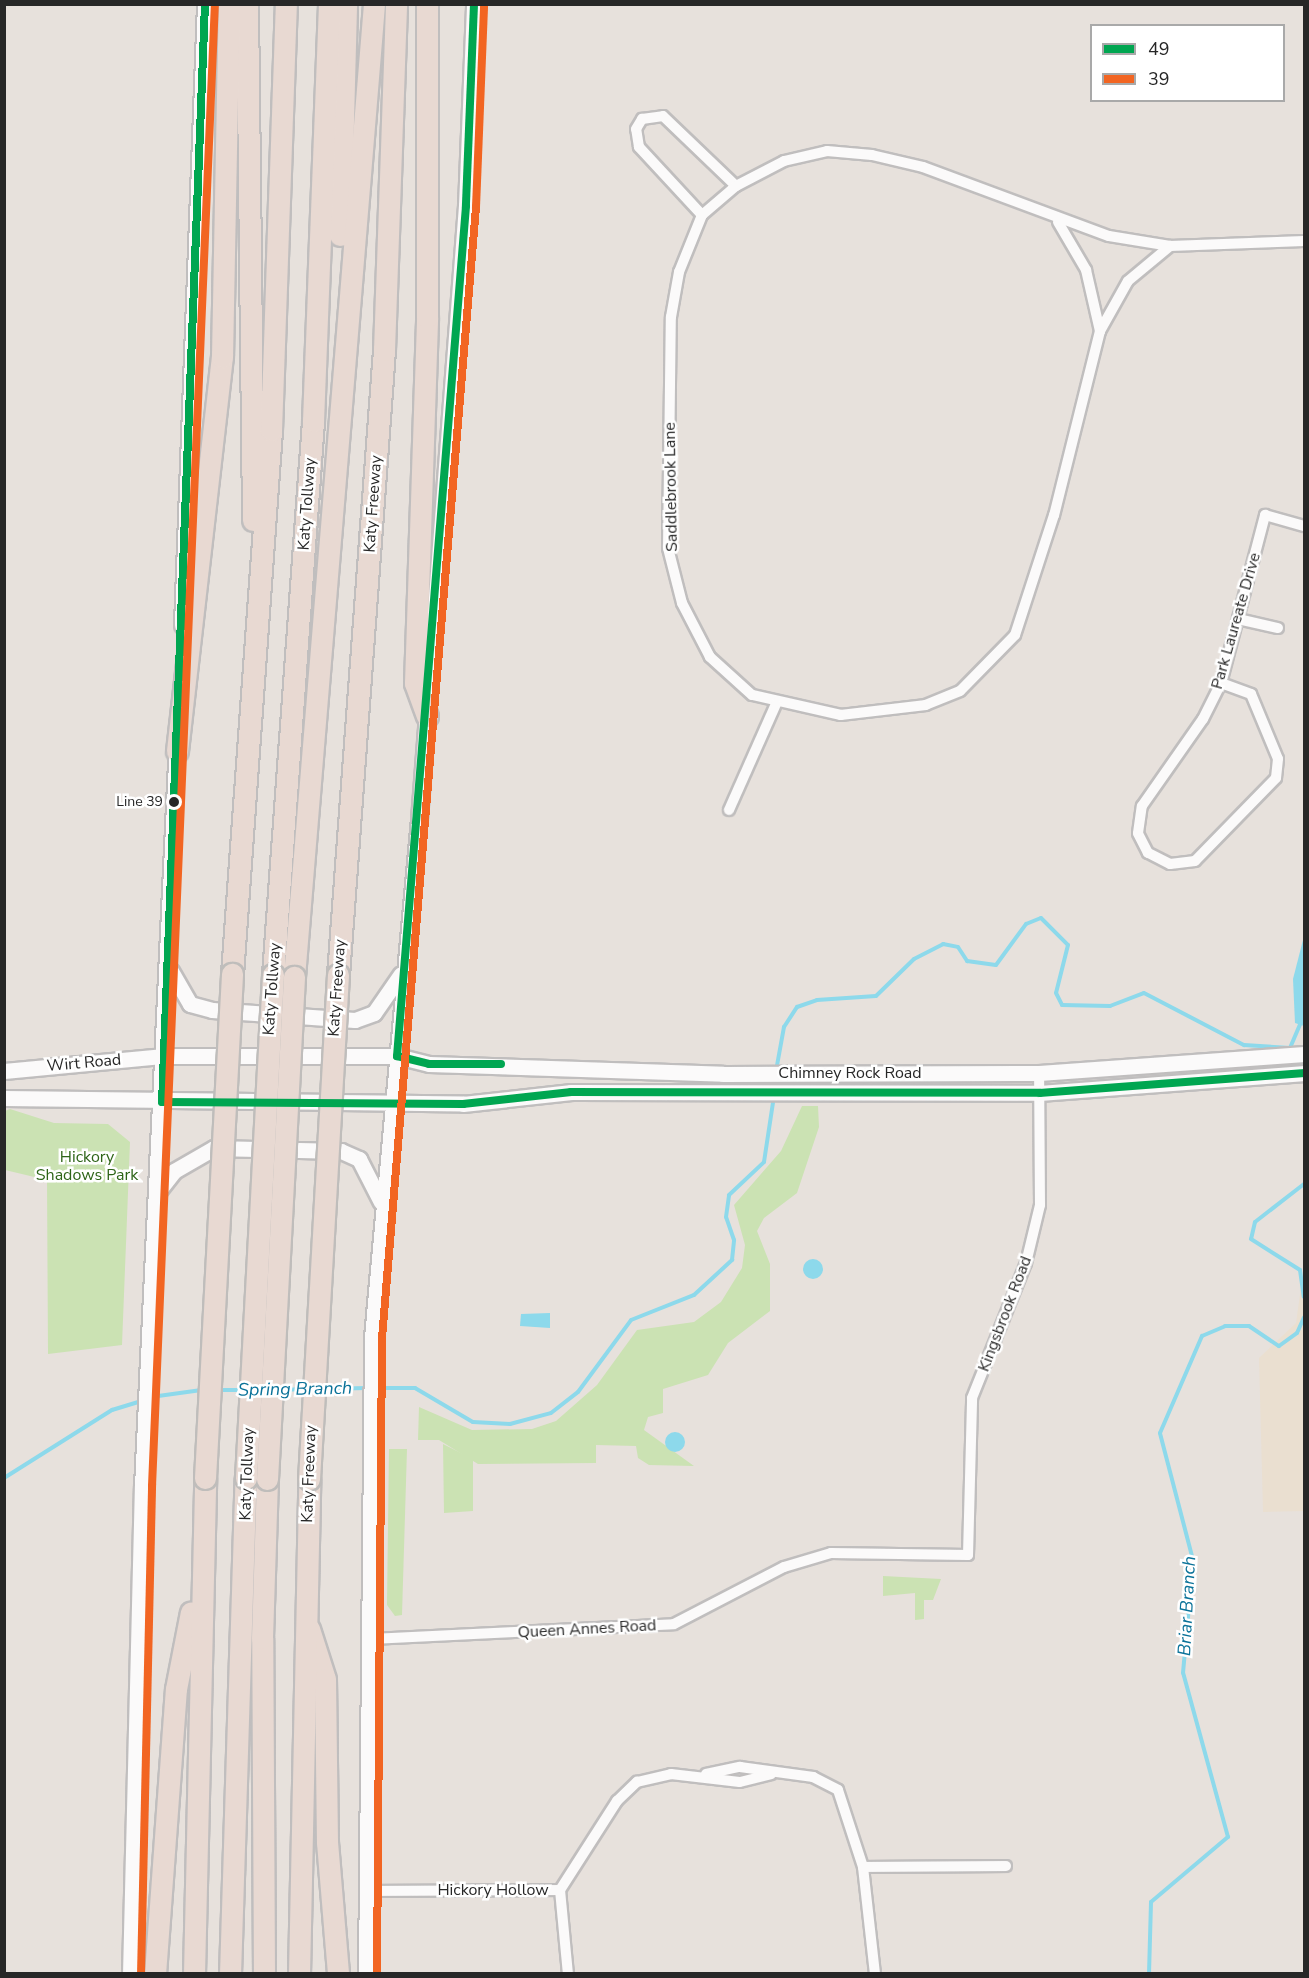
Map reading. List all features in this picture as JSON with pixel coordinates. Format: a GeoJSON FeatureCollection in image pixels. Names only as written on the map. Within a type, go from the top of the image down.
{"type":"FeatureCollection","features":[{"type":"Feature","properties":{"kind":"highway"},"geometry":{"type":"LineString","coordinates":[[177,751],[222,357],[229,4]]}},
{"type":"Feature","properties":{"kind":"highway"},"geometry":{"type":"LineString","coordinates":[[247,4],[252,88],[248,414],[257,616]]}},
{"type":"Feature","properties":{"kind":"highway"},"geometry":{"type":"LineString","coordinates":[[194,1974],[205,1478],[232,974],[277,322],[286,4]]}},
{"type":"Feature","properties":{"kind":"highway","name":"Katy Tollway"},"geometry":{"type":"LineString","coordinates":[[264,1974],[262,1638],[257,1479],[273,975],[313,421],[329,4]]}},
{"type":"Feature","properties":{"kind":"highway"},"geometry":{"type":"LineString","coordinates":[[333,499],[346,4]]}},
{"type":"Feature","properties":{"kind":"highway"},"geometry":{"type":"LineString","coordinates":[[333,499],[374,4]]}},
{"type":"Feature","properties":{"kind":"highway","name":"Katy Freeway"},"geometry":{"type":"LineString","coordinates":[[298,1974],[304,1612],[309,1479],[338,975],[384,350],[396,4]]}},
{"type":"Feature","properties":{"kind":"highway"},"geometry":{"type":"LineString","coordinates":[[427,716],[414,683],[427,317],[428,4]]}},
{"type":"Feature","properties":{"kind":"highway","name":"Katy Tollway"},"geometry":{"type":"LineString","coordinates":[[230,1974],[257,1479],[294,977],[333,499]]}},
{"type":"Feature","properties":{"kind":"highway"},"geometry":{"type":"LineString","coordinates":[[155,1974],[176,1689],[202,1552]]}},
{"type":"Feature","properties":{"kind":"highway"},"geometry":{"type":"LineString","coordinates":[[304,1612],[325,1678],[327,1842],[338,1974]]}},
{"type":"Feature","properties":{"kind":"main road"},"geometry":{"type":"LineString","coordinates":[[130,1974],[142,1486],[168,965],[205,4]]}},
{"type":"Feature","properties":{"kind":"main road"},"geometry":{"type":"LineString","coordinates":[[366,1974],[371,1639],[368,1466],[372,1337],[427,716],[466,206],[474,4]]}},
{"type":"Feature","properties":{"kind":"main road"},"geometry":{"type":"LineString","coordinates":[[168,965],[190,1004],[212,1010],[356,1020],[374,1013],[390,996],[404,966]]}},
{"type":"Feature","properties":{"kind":"main road","name":"Chimney Rock Road"},"geometry":{"type":"LineString","coordinates":[[397,1056],[429,1064],[723,1074],[815,1074],[1039,1072],[1305,1054]]}},
{"type":"Feature","properties":{"kind":"main road","name":"Wirt Road"},"geometry":{"type":"LineString","coordinates":[[4,1071],[164,1056],[397,1056]]}},
{"type":"Feature","properties":{"kind":"main road"},"geometry":{"type":"LineString","coordinates":[[604,1070],[604,1094]]}},
{"type":"Feature","properties":{"kind":"main road","name":"Chimney Rock Road"},"geometry":{"type":"LineString","coordinates":[[393,1101],[464,1104],[518,1095],[1040,1093],[1305,1073]]}},
{"type":"Feature","properties":{"kind":"main road","name":"Wirt Road"},"geometry":{"type":"LineString","coordinates":[[4,1098],[162,1102],[393,1101]]}},
{"type":"Feature","properties":{"kind":"main road"},"geometry":{"type":"LineString","coordinates":[[157,1193],[174,1171],[214,1148],[341,1151],[359,1159],[374,1179],[383,1211]]}},
{"type":"Feature","properties":{"kind":"street"},"geometry":{"type":"LineString","coordinates":[[702,215],[639,147],[636,129],[642,119],[663,116],[736,186]]}},
{"type":"Feature","properties":{"kind":"street","name":"Saddlebrook Lane"},"geometry":{"type":"LineString","coordinates":[[1170,246],[1128,281],[1100,331],[1032,588],[1016,634],[988,668],[960,691],[888,712],[841,715],[776,704],[730,680],[710,657],[682,603],[668,548],[671,317],[679,272],[702,215],[736,186],[784,161],[827,151],[872,154],[923,167],[1058,222],[1170,246],[1305,241]]}},
{"type":"Feature","properties":{"kind":"street","name":"Saddlebrook Lane"},"geometry":{"type":"LineString","coordinates":[[1058,222],[1086,270],[1100,331]]}},
{"type":"Feature","properties":{"kind":"street","name":"Park Laureate Drive"},"geometry":{"type":"LineString","coordinates":[[1221,683],[1251,694],[1269,731],[1278,759],[1276,778],[1195,861],[1170,864],[1148,853],[1138,833],[1142,806],[1203,719],[1221,683],[1265,515],[1305,526]]}},
{"type":"Feature","properties":{"kind":"street"},"geometry":{"type":"LineString","coordinates":[[1238,618],[1278,628]]}},
{"type":"Feature","properties":{"kind":"street"},"geometry":{"type":"LineString","coordinates":[[729,810],[776,704]]}},
{"type":"Feature","properties":{"kind":"street","name":"Kingsbrook Road"},"geometry":{"type":"LineString","coordinates":[[968,1555],[972,1398],[1026,1263],[1040,1205],[1039,1072]]}},
{"type":"Feature","properties":{"kind":"street","name":"Queen Annes Road"},"geometry":{"type":"LineString","coordinates":[[371,1639],[674,1624],[784,1567],[831,1553],[968,1555]]}},
{"type":"Feature","properties":{"kind":"street","name":"Hickory Hollow"},"geometry":{"type":"LineString","coordinates":[[367,1891],[560,1890],[617,1801],[637,1782],[671,1774],[706,1774],[740,1767],[813,1777],[837,1790],[863,1867],[875,1974]]}},
{"type":"Feature","properties":{"kind":"street"},"geometry":{"type":"LineString","coordinates":[[863,1867],[1006,1866]]}},
{"type":"Feature","properties":{"kind":"street"},"geometry":{"type":"LineString","coordinates":[[560,1890],[568,1974]]}},
{"type":"Feature","properties":{"kind":"shaded area"},"geometry":{"type":"Polygon","coordinates":[[[1304,1266],[1304,1511],[1263,1512],[1259,1358],[1296,1323],[1304,1266]]]}},
{"type":"Feature","properties":{"kind":"green space"},"geometry":{"type":"Polygon","coordinates":[[[802,1106],[818,1106],[819,1127],[797,1193],[764,1218],[757,1231],[770,1264],[770,1311],[728,1343],[708,1375],[663,1389],[663,1413],[648,1417],[644,1430],[694,1466],[649,1465],[638,1458],[636,1446],[596,1445],[596,1463],[478,1464],[439,1440],[418,1440],[419,1407],[472,1430],[532,1429],[556,1421],[597,1385],[637,1330],[694,1322],[721,1302],[742,1268],[745,1245],[734,1205],[781,1151],[802,1106]]]}},
{"type":"Feature","properties":{"kind":"green space","name":"Hickory Shadows Park"},"geometry":{"type":"Polygon","coordinates":[[[10,1109],[54,1123],[108,1124],[130,1142],[122,1345],[48,1354],[47,1180],[5,1170],[5,1111],[10,1109]]]}},
{"type":"Feature","properties":{"kind":"green space"},"geometry":{"type":"Polygon","coordinates":[[[443,1444],[473,1459],[473,1511],[444,1513],[443,1444]]]}},
{"type":"Feature","properties":{"kind":"green space"},"geometry":{"type":"Polygon","coordinates":[[[389,1449],[407,1449],[402,1615],[395,1616],[387,1605],[389,1449]]]}},
{"type":"Feature","properties":{"kind":"green space"},"geometry":{"type":"Polygon","coordinates":[[[883,1576],[941,1579],[933,1600],[924,1600],[924,1619],[915,1620],[915,1593],[883,1596],[883,1576]]]}},
{"type":"Feature","properties":{"kind":"water"},"geometry":{"type":"Polygon","coordinates":[[[1304,936],[1304,1026],[1295,1023],[1293,979],[1304,936]]]}},
{"type":"Feature","properties":{"kind":"water"},"geometry":{"type":"Polygon","coordinates":[[[813,1259],[820,1262],[823,1269],[820,1276],[813,1279],[806,1276],[803,1269],[806,1262],[813,1259]]]}},
{"type":"Feature","properties":{"kind":"water"},"geometry":{"type":"Polygon","coordinates":[[[550,1313],[550,1328],[520,1326],[521,1314],[550,1313]]]}},
{"type":"Feature","properties":{"kind":"water"},"geometry":{"type":"Polygon","coordinates":[[[675,1432],[682,1435],[685,1442],[682,1449],[675,1452],[668,1449],[665,1442],[668,1435],[675,1432]]]}},
{"type":"Feature","properties":{"kind":"waterway","name":"Spring Branch"},"geometry":{"type":"LineString","coordinates":[[776,1071],[784,1027],[797,1007],[817,1000],[876,996],[914,959],[943,944],[958,947],[967,961],[996,965],[1026,924],[1041,918],[1068,945],[1056,993],[1062,1005],[1110,1006],[1144,993],[1244,1045],[1290,1048],[1304,1015]]}},
{"type":"Feature","properties":{"kind":"waterway","name":"Spring Branch"},"geometry":{"type":"LineString","coordinates":[[375,1388],[415,1388],[473,1422],[510,1424],[551,1413],[578,1392],[631,1320],[694,1295],[732,1260],[734,1240],[726,1217],[729,1195],[764,1162],[774,1096]]}},
{"type":"Feature","properties":{"kind":"waterway","name":"Briar Branch"},"geometry":{"type":"LineString","coordinates":[[1304,1184],[1255,1222],[1251,1239],[1300,1270],[1304,1297]]}},
{"type":"Feature","properties":{"kind":"waterway","name":"Briar Branch"},"geometry":{"type":"LineString","coordinates":[[1149,1974],[1151,1902],[1228,1837],[1183,1673],[1193,1560],[1160,1433],[1202,1336],[1225,1326],[1249,1326],[1279,1346],[1297,1333],[1304,1317]]}},
{"type":"Feature","properties":{"kind":"waterway","name":"Spring Branch"},"geometry":{"type":"LineString","coordinates":[[321,1389],[367,1388]]}},
{"type":"Feature","properties":{"kind":"waterway","name":"Spring Branch"},"geometry":{"type":"LineString","coordinates":[[279,1390],[307,1389]]}},
{"type":"Feature","properties":{"kind":"waterway","name":"Spring Branch"},"geometry":{"type":"LineString","coordinates":[[151,1397],[202,1390]]}},
{"type":"Feature","properties":{"kind":"waterway","name":"Spring Branch"},"geometry":{"type":"LineString","coordinates":[[216,1390],[244,1390]]}},
{"type":"Feature","properties":{"kind":"waterway","name":"Spring Branch"},"geometry":{"type":"LineString","coordinates":[[4,1478],[112,1410],[141,1401]]}},
{"type":"Feature","properties":{"kind":"transit line","name":"49"},"geometry":{"type":"LineString","coordinates":[[205,4],[162,1102],[463,1104],[571,1092],[1040,1093],[1304,1073]]}},
{"type":"Feature","properties":{"kind":"transit line","name":"39"},"geometry":{"type":"LineString","coordinates":[[141,1974],[152,1486],[215,4]]}},
{"type":"Feature","properties":{"kind":"transit line","name":"49"},"geometry":{"type":"LineString","coordinates":[[474,4],[466,206],[397,1056],[429,1064],[501,1064]]}},
{"type":"Feature","properties":{"kind":"transit line","name":"39"},"geometry":{"type":"LineString","coordinates":[[377,1974],[382,1338],[476,207],[484,4]]}},
{"type":"Feature","properties":{"kind":"place","name":"Line 39"},"geometry":{"type":"Point","coordinates":[174,802]}}]}
